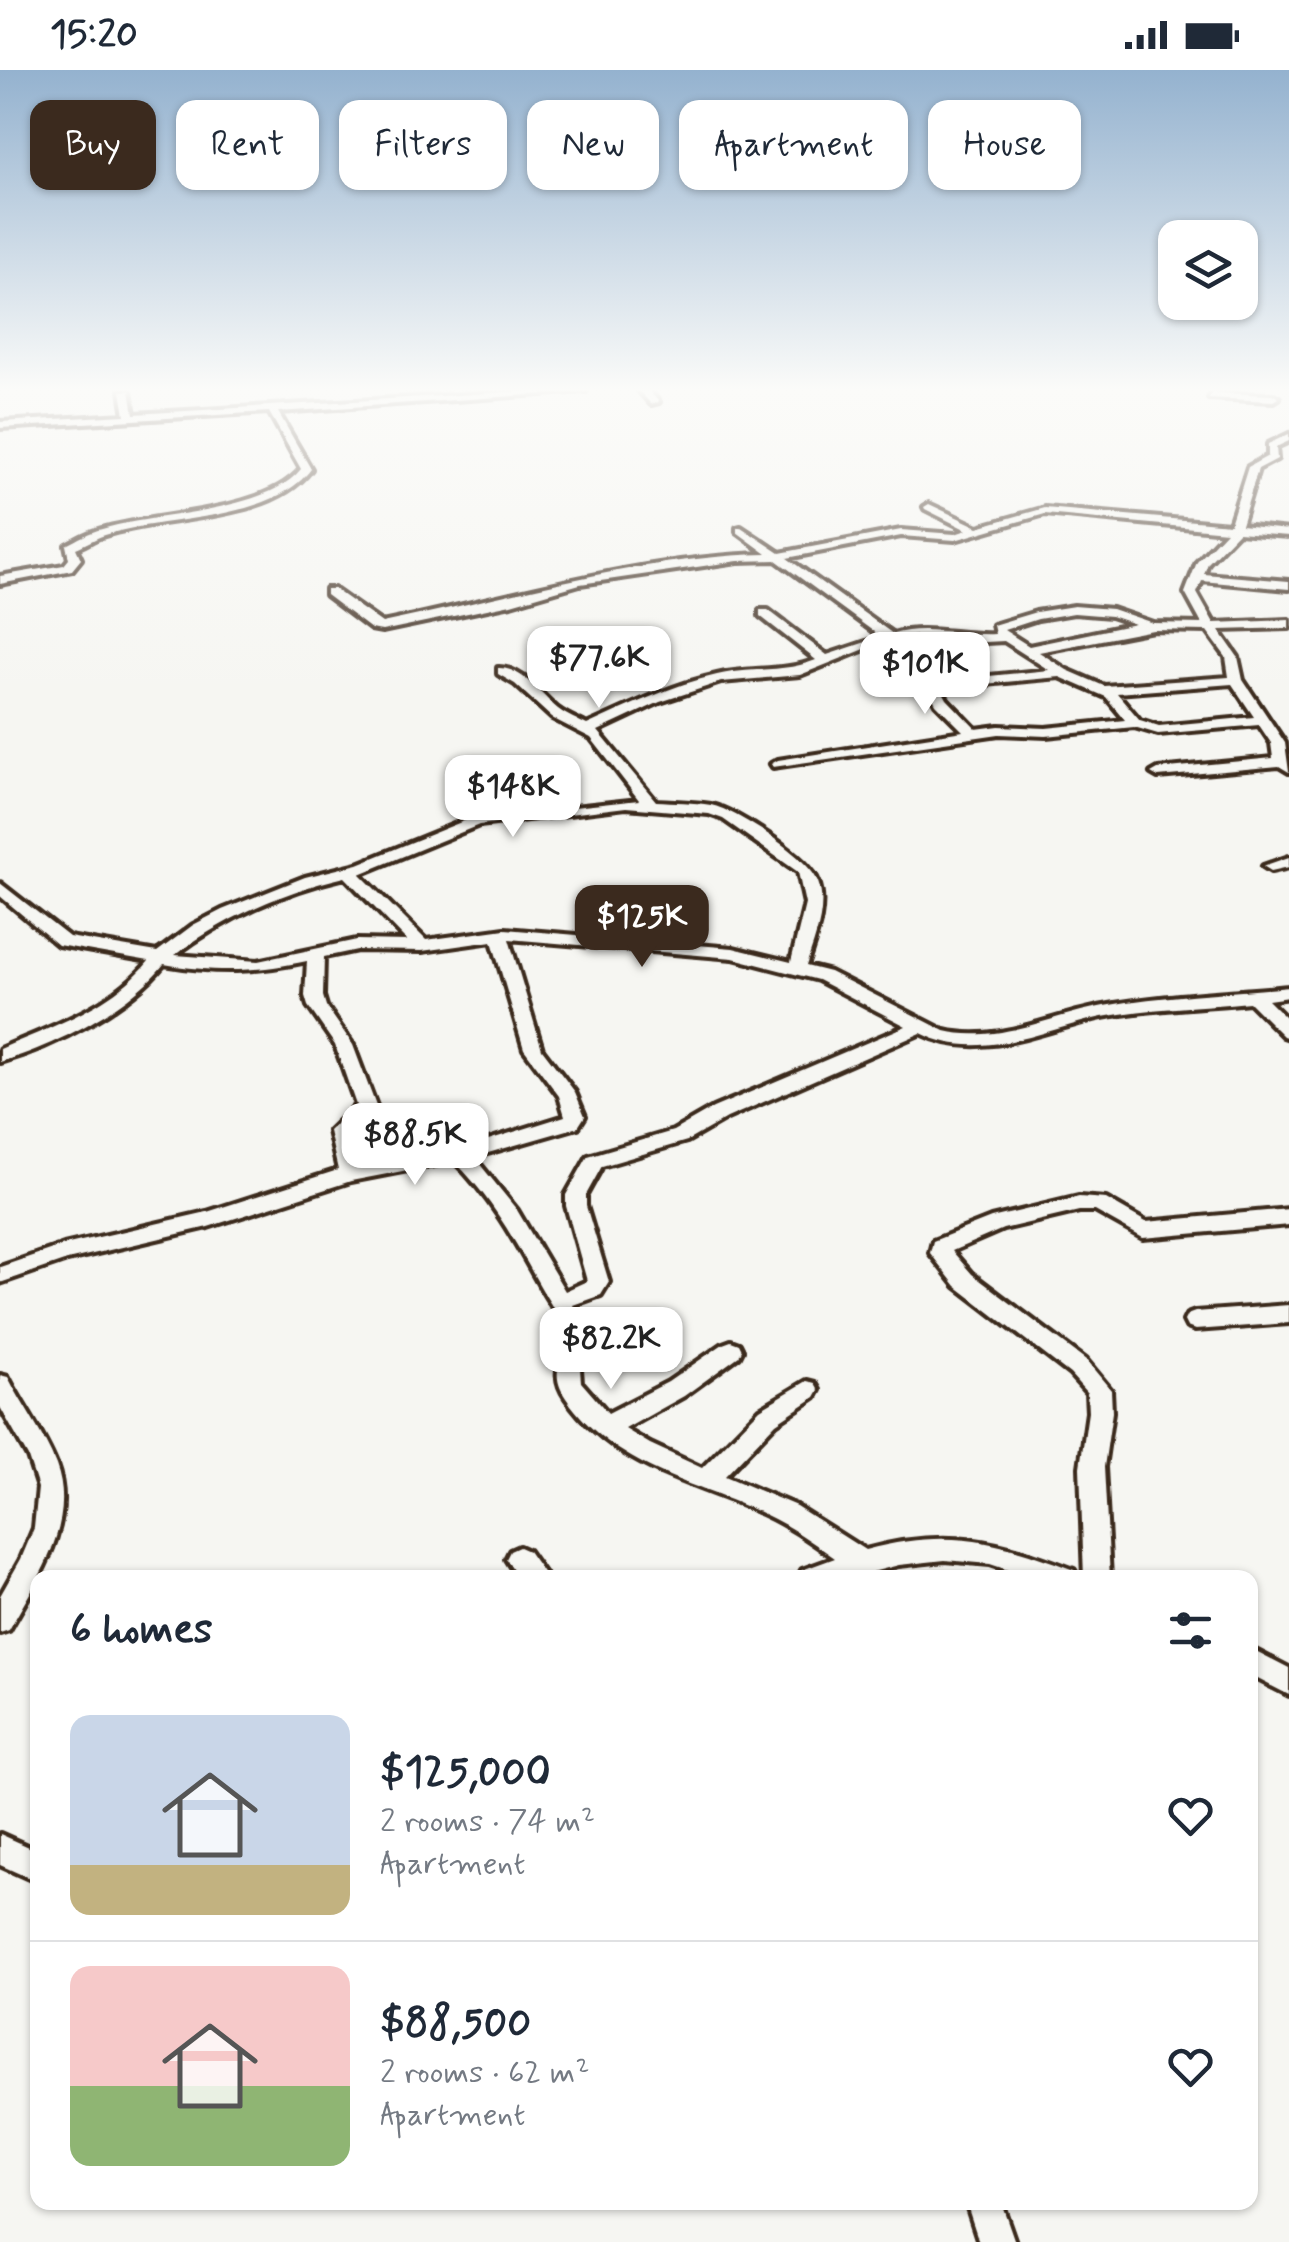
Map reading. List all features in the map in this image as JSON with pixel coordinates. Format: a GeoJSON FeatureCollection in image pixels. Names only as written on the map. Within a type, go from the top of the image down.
{"type":"FeatureCollection","features":[{"type":"Feature","properties":{"kind":"street"},"geometry":{"type":"LineString","coordinates":[[0,580],[68,568],[75,559],[70,547],[99,534],[236,505],[267,492]]}},
{"type":"Feature","properties":{"kind":"street"},"geometry":{"type":"LineString","coordinates":[[1158,772],[1286,765],[1284,738],[1263,720],[1236,680],[1232,657],[1191,593],[1203,562],[1234,530],[1244,492]]}},
{"type":"Feature","properties":{"kind":"street"},"geometry":{"type":"LineString","coordinates":[[929,507],[978,531]]}},
{"type":"Feature","properties":{"kind":"street"},"geometry":{"type":"LineString","coordinates":[[330,592],[375,626],[382,627],[580,581],[723,560],[776,557],[901,533],[948,537],[1045,511],[1289,534]]}},
{"type":"Feature","properties":{"kind":"street"},"geometry":{"type":"LineString","coordinates":[[742,530],[889,637]]}},
{"type":"Feature","properties":{"kind":"street"},"geometry":{"type":"LineString","coordinates":[[1197,576],[1289,585]]}},
{"type":"Feature","properties":{"kind":"street"},"geometry":{"type":"LineString","coordinates":[[1135,723],[1118,700],[1062,673],[996,629],[1075,609],[1110,610],[1152,627]]}},
{"type":"Feature","properties":{"kind":"street"},"geometry":{"type":"LineString","coordinates":[[764,613],[826,661]]}},
{"type":"Feature","properties":{"kind":"street"},"geometry":{"type":"LineString","coordinates":[[1026,650],[1152,627],[1289,624]]}},
{"type":"Feature","properties":{"kind":"street"},"geometry":{"type":"LineString","coordinates":[[588,730],[640,705],[720,678],[781,674],[889,637],[916,631],[967,639],[1003,637]]}},
{"type":"Feature","properties":{"kind":"street"},"geometry":{"type":"LineString","coordinates":[[868,644],[909,682],[932,687],[1062,673]]}},
{"type":"Feature","properties":{"kind":"street"},"geometry":{"type":"LineString","coordinates":[[502,671],[520,680],[557,715],[600,739],[652,806]]}},
{"type":"Feature","properties":{"kind":"street"},"geometry":{"type":"LineString","coordinates":[[1103,690],[1236,680]]}},
{"type":"Feature","properties":{"kind":"street"},"geometry":{"type":"LineString","coordinates":[[932,687],[971,732]]}},
{"type":"Feature","properties":{"kind":"street"},"geometry":{"type":"LineString","coordinates":[[778,764],[971,732],[1060,731],[1135,723],[1158,730],[1263,720]]}},
{"type":"Feature","properties":{"kind":"street"},"geometry":{"type":"LineString","coordinates":[[0,1056],[99,1012],[142,979],[160,958],[228,914],[275,893],[348,871],[484,819],[626,803],[719,812],[804,870],[811,881],[812,899],[798,966]]}},
{"type":"Feature","properties":{"kind":"street"},"geometry":{"type":"LineString","coordinates":[[1271,866],[1289,862]]}},
{"type":"Feature","properties":{"kind":"street"},"geometry":{"type":"LineString","coordinates":[[348,871],[422,946]]}},
{"type":"Feature","properties":{"kind":"street"},"geometry":{"type":"LineString","coordinates":[[1,888],[64,941],[160,958],[258,966],[357,945],[422,946],[498,934],[733,953],[798,966],[878,1001],[947,1038],[988,1040],[1106,1011],[1289,992]]}},
{"type":"Feature","properties":{"kind":"street"},"geometry":{"type":"LineString","coordinates":[[0,1275],[64,1253],[192,1223],[349,1174],[459,1154],[571,1122],[575,1116],[564,1086],[536,1054],[522,1023],[510,959],[498,934]]}},
{"type":"Feature","properties":{"kind":"street"},"geometry":{"type":"LineString","coordinates":[[316,954],[317,1006],[344,1045],[366,1106],[339,1132],[349,1174]]}},
{"type":"Feature","properties":{"kind":"street"},"geometry":{"type":"LineString","coordinates":[[1255,996],[1289,1032]]}},
{"type":"Feature","properties":{"kind":"street"},"geometry":{"type":"LineString","coordinates":[[559,1302],[593,1289],[598,1282],[576,1206],[576,1195],[595,1162],[680,1136],[720,1113],[921,1026]]}},
{"type":"Feature","properties":{"kind":"street"},"geometry":{"type":"LineString","coordinates":[[459,1154],[484,1179],[514,1220],[559,1302],[575,1338],[566,1366],[567,1377],[572,1390],[606,1425],[646,1457],[775,1508],[860,1561]]}},
{"type":"Feature","properties":{"kind":"street"},"geometry":{"type":"LineString","coordinates":[[1097,1570],[1092,1466],[1100,1412],[1099,1390],[1078,1367],[964,1280],[941,1253],[941,1247],[998,1223],[1080,1204],[1099,1204],[1142,1230],[1289,1217]]}},
{"type":"Feature","properties":{"kind":"street"},"geometry":{"type":"LineString","coordinates":[[1195,1321],[1289,1314]]}},
{"type":"Feature","properties":{"kind":"street"},"geometry":{"type":"LineString","coordinates":[[606,1425],[676,1388],[731,1350]]}},
{"type":"Feature","properties":{"kind":"street"},"geometry":{"type":"LineString","coordinates":[[0,1384],[45,1468],[50,1489],[49,1518],[36,1554],[0,1621]]}},
{"type":"Feature","properties":{"kind":"street"},"geometry":{"type":"LineString","coordinates":[[704,1482],[768,1416],[808,1390]]}},
{"type":"Feature","properties":{"kind":"street"},"geometry":{"type":"LineString","coordinates":[[834,1570],[860,1561],[938,1548],[990,1553],[1041,1570]]}},
{"type":"Feature","properties":{"kind":"street"},"geometry":{"type":"LineString","coordinates":[[1258,1665],[1289,1682]]}},
{"type":"Feature","properties":{"kind":"street"},"geometry":{"type":"LineString","coordinates":[[0,1849],[30,1863]]}},
{"type":"Feature","properties":{"kind":"street"},"geometry":{"type":"LineString","coordinates":[[986,2210],[998,2242]]}}]}
